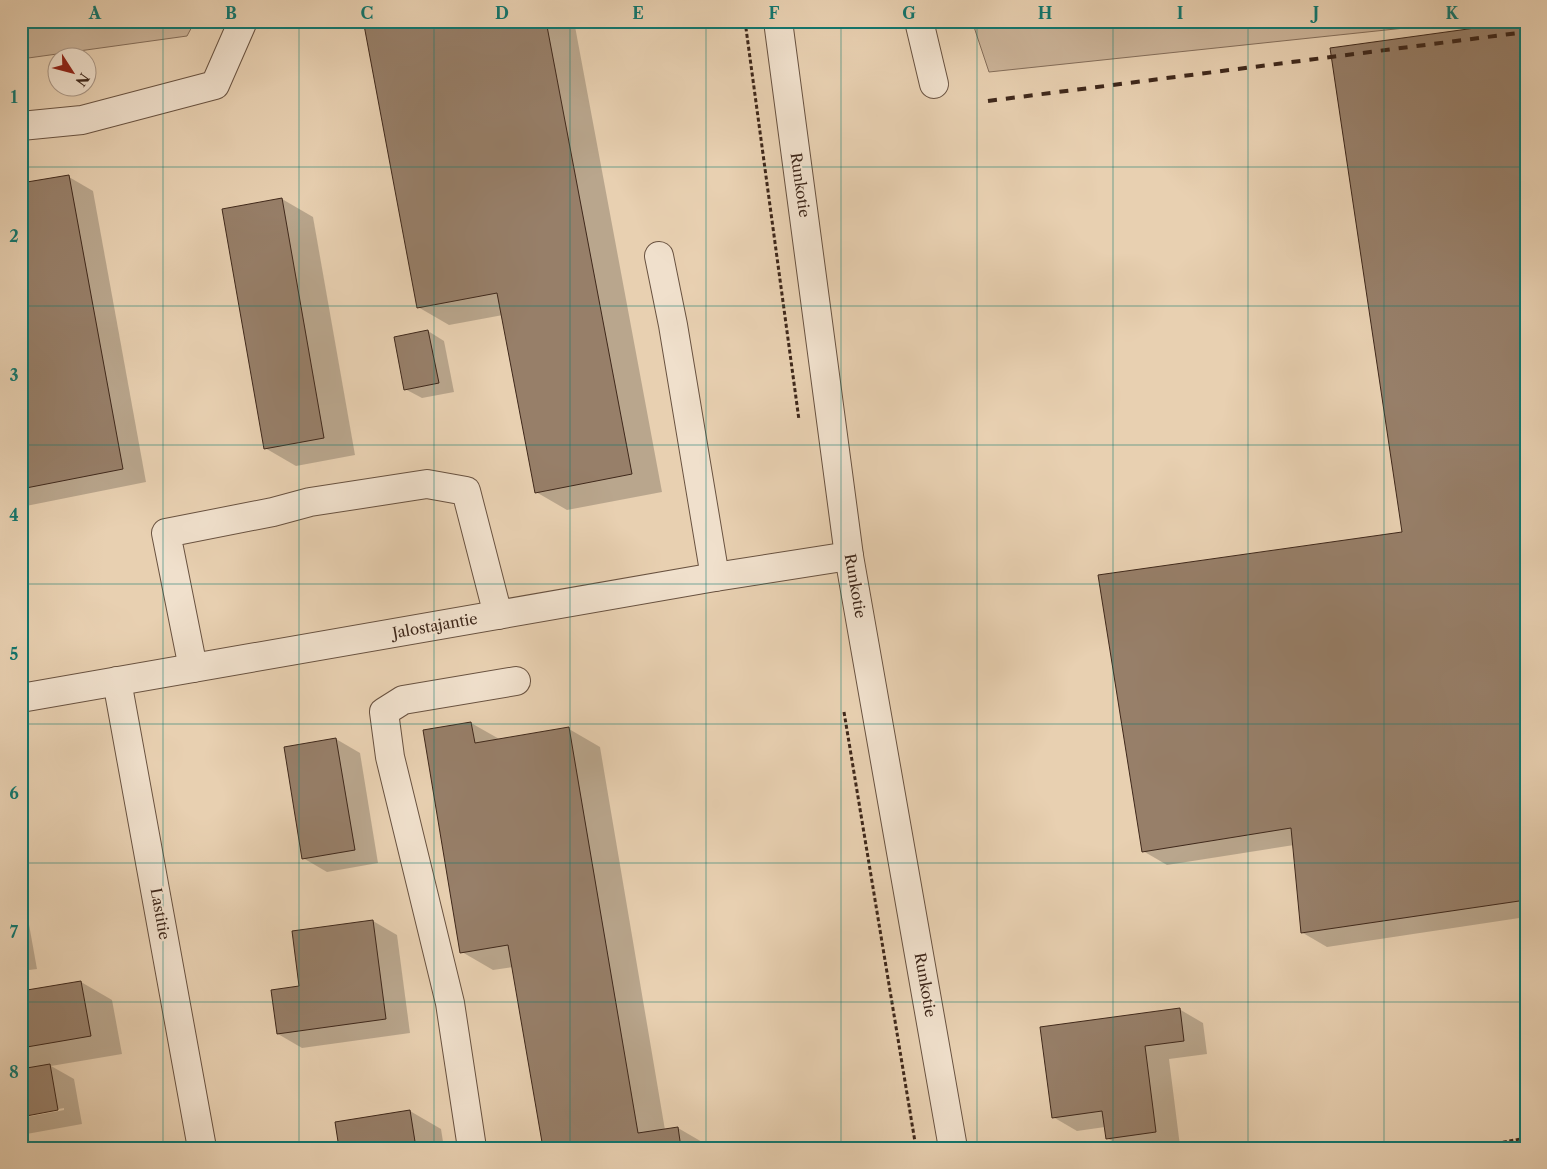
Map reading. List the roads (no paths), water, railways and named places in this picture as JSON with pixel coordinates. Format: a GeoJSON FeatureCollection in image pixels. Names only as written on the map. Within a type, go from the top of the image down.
{"type":"FeatureCollection","features":[{"type":"Feature","properties":{"kind":"street"},"geometry":{"type":"LineString","coordinates":[[21,126],[82,120],[215,85],[242,21]]}},
{"type":"Feature","properties":{"kind":"street","name":"Runkotie"},"geometry":{"type":"LineString","coordinates":[[778,21],[849,556],[953,1148]]}},
{"type":"Feature","properties":{"kind":"street"},"geometry":{"type":"LineString","coordinates":[[919,21],[934,84]]}},
{"type":"Feature","properties":{"kind":"street"},"geometry":{"type":"LineString","coordinates":[[659,256],[673,325],[715,577]]}},
{"type":"Feature","properties":{"kind":"street"},"geometry":{"type":"LineString","coordinates":[[193,668],[166,533],[273,512],[310,502],[427,484],[466,492],[498,615]]}},
{"type":"Feature","properties":{"kind":"street","name":"Jalostajantie"},"geometry":{"type":"LineString","coordinates":[[21,698],[715,577],[849,556]]}},
{"type":"Feature","properties":{"kind":"street","name":"Lastitie"},"geometry":{"type":"LineString","coordinates":[[117,681],[202,1148]]}},
{"type":"Feature","properties":{"kind":"street"},"geometry":{"type":"LineString","coordinates":[[472,1148],[450,1003],[390,757],[384,712],[403,700],[516,681]]}},
{"type":"Feature","properties":{"kind":"railway"},"geometry":{"type":"LineString","coordinates":[[988,101],[1526,32]]}}]}
